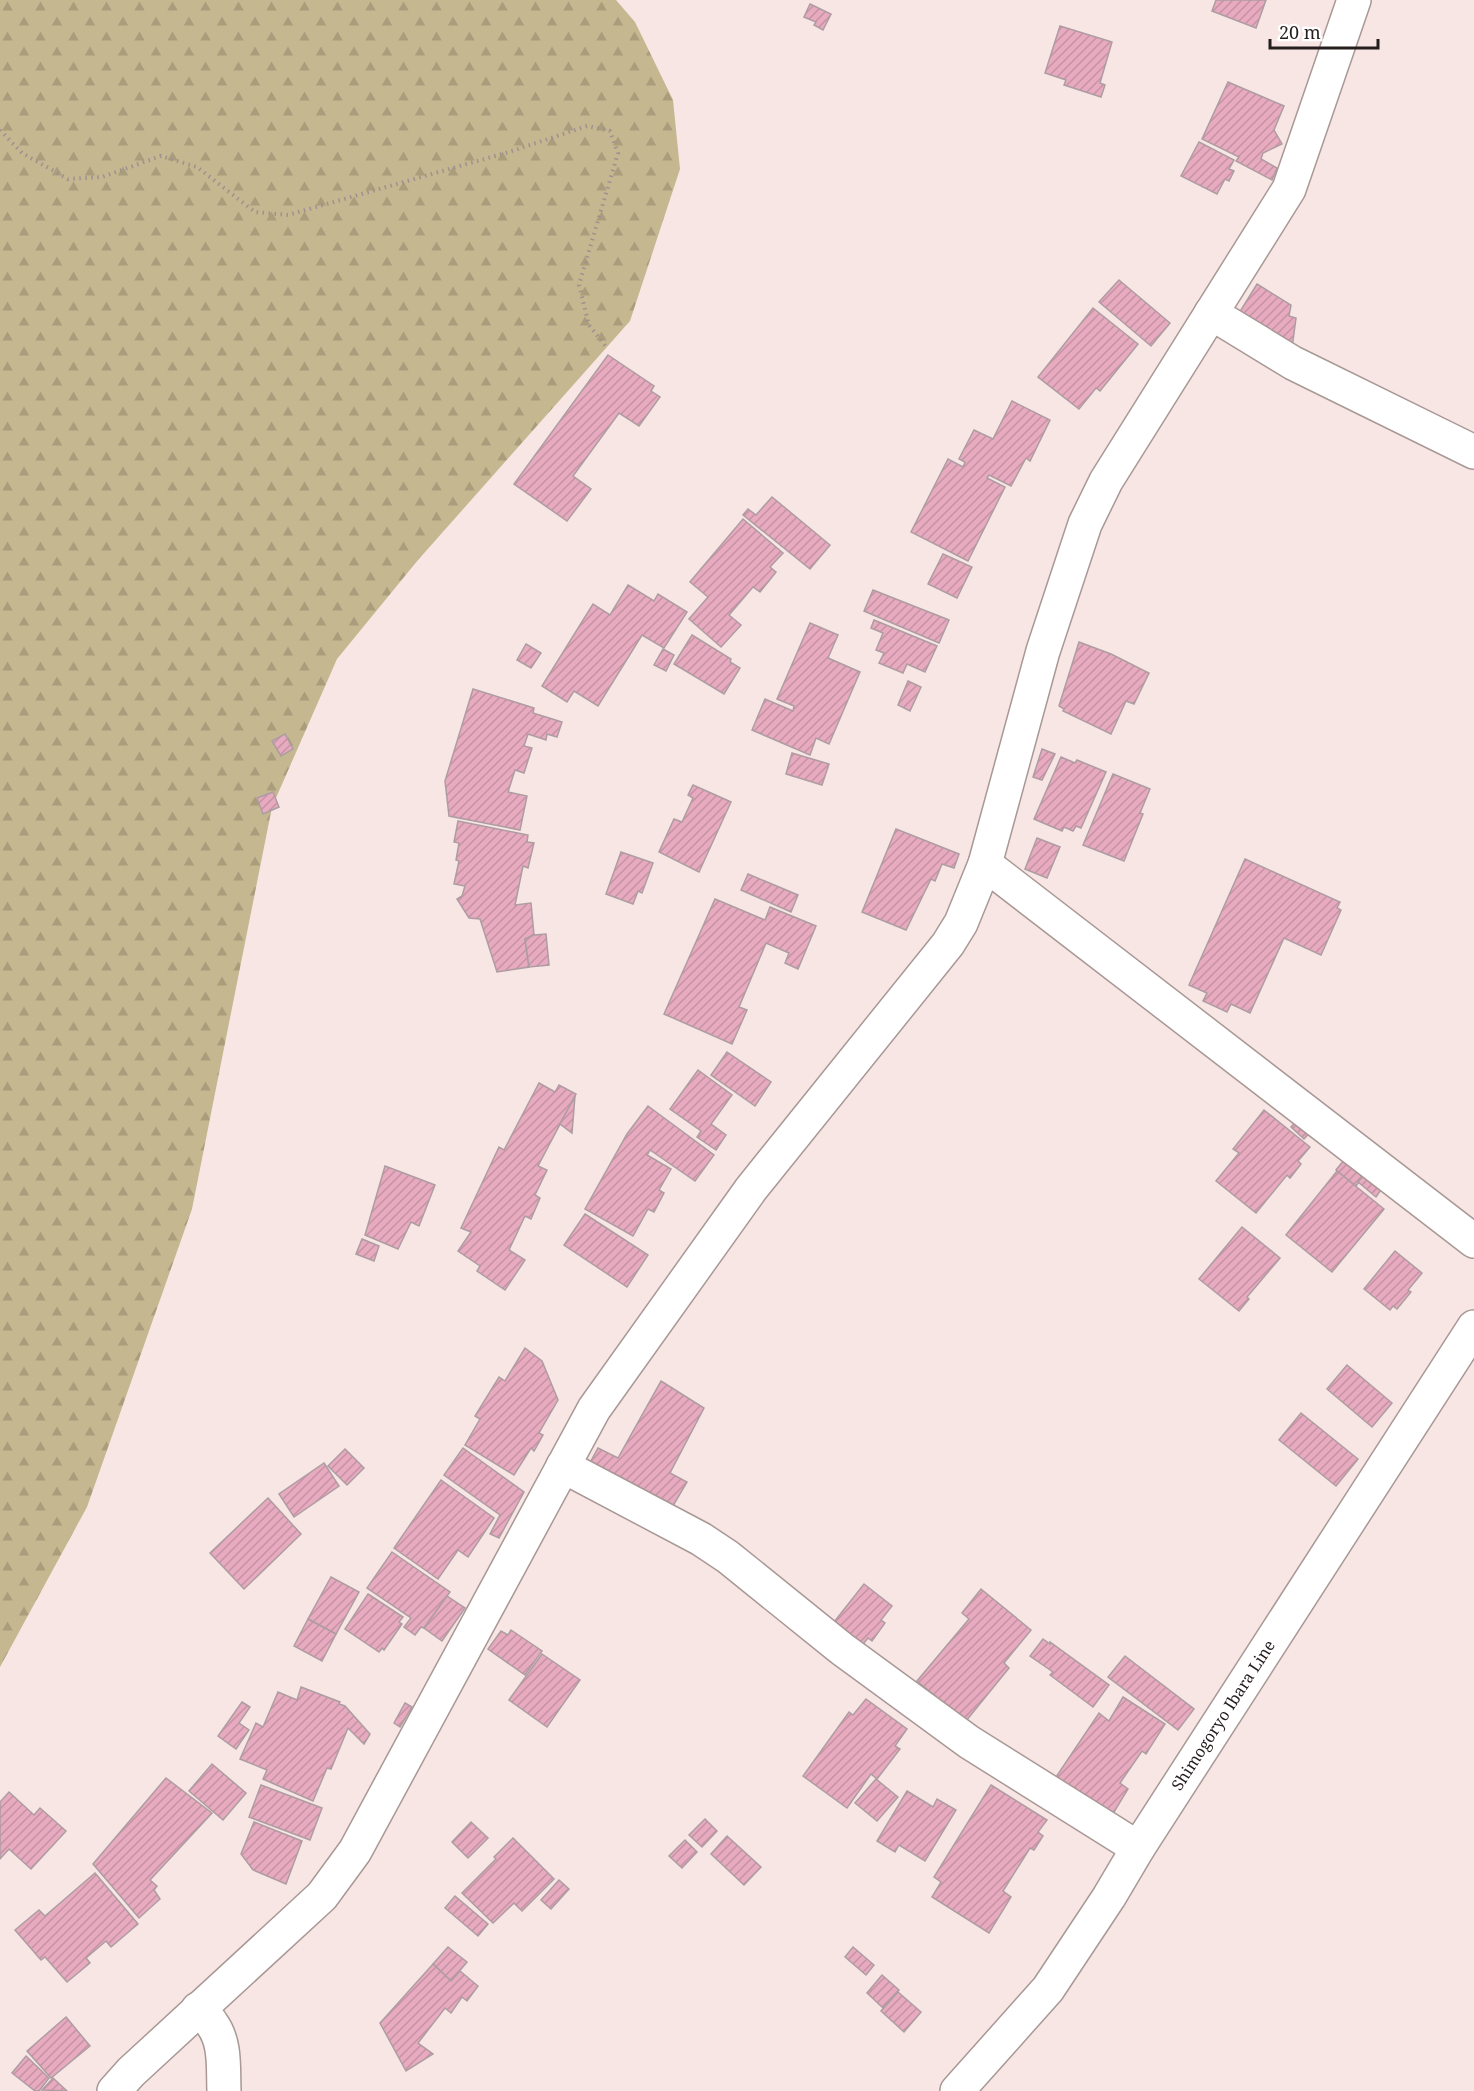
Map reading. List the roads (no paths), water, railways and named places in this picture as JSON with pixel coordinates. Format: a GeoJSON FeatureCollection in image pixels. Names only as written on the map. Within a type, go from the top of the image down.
{"type":"FeatureCollection","features":[{"type":"Feature","properties":{"kind":"street"},"geometry":{"type":"LineString","coordinates":[[114,2091],[130,2072],[322,1896],[355,1851],[594,1409],[751,1189],[948,944],[961,923],[985,864],[1042,651],[1085,524],[1106,481],[1289,189],[1354,0]]}},
{"type":"Feature","properties":{"kind":"street"},"geometry":{"type":"LineString","coordinates":[[1211,313],[1293,363],[1474,452]]}},
{"type":"Feature","properties":{"kind":"street"},"geometry":{"type":"LineString","coordinates":[[985,864],[1474,1241]]}},
{"type":"Feature","properties":{"kind":"street","name":"Shimogoryo Ibara Line"},"geometry":{"type":"LineString","coordinates":[[957,2091],[1048,1989],[1474,1327]]}},
{"type":"Feature","properties":{"kind":"street"},"geometry":{"type":"LineString","coordinates":[[563,1466],[701,1539],[728,1557],[842,1649],[969,1742],[1138,1848]]}},
{"type":"Feature","properties":{"kind":"street"},"geometry":{"type":"LineString","coordinates":[[198,2009],[212,2024],[219,2040],[223,2055],[224,2091]]}}]}
